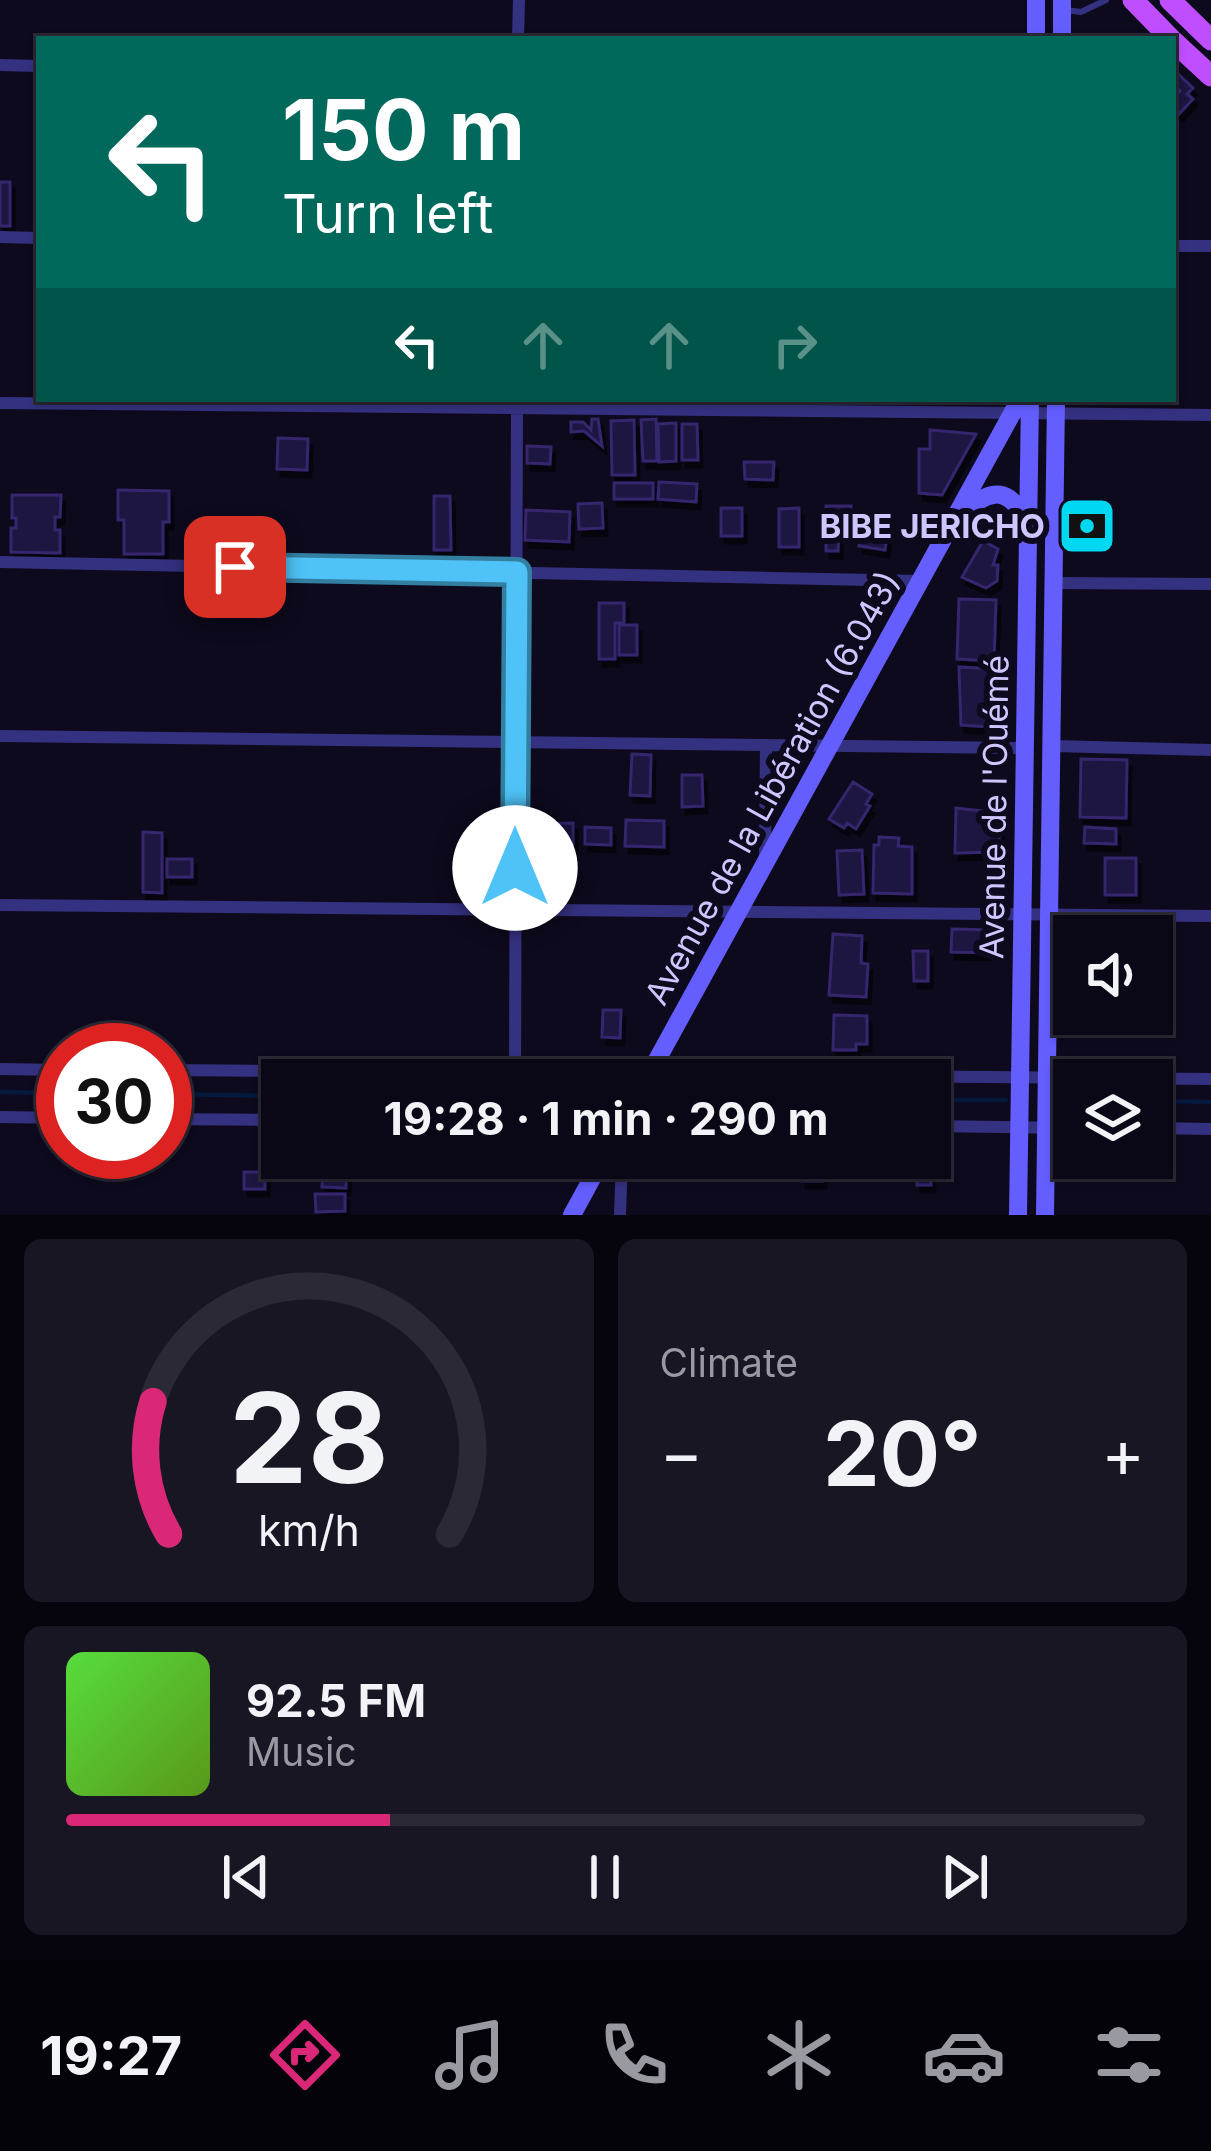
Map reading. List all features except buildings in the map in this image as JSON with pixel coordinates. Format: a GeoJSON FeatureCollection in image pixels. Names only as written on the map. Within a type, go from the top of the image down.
{"type":"FeatureCollection","features":[{"type":"Feature","properties":{"kind":"main road"},"geometry":{"type":"LineString","coordinates":[[1036,0],[1036,36]]}},
{"type":"Feature","properties":{"kind":"main road"},"geometry":{"type":"LineString","coordinates":[[1133,0],[1162,36]]}},
{"type":"Feature","properties":{"kind":"main road"},"geometry":{"type":"LineString","coordinates":[[1170,0],[1211,40]]}},
{"type":"Feature","properties":{"kind":"main road"},"geometry":{"type":"LineString","coordinates":[[1062,4],[1062,36]]}},
{"type":"Feature","properties":{"kind":"main road"},"geometry":{"type":"LineString","coordinates":[[1176,48],[1211,76]]}},
{"type":"Feature","properties":{"kind":"main road","name":"Avenue de la Libération (6.043)"},"geometry":{"type":"LineString","coordinates":[[658,1059],[920,581],[1023,406]]}},
{"type":"Feature","properties":{"kind":"main road","name":"Avenue de l'Ouémé"},"geometry":{"type":"LineString","coordinates":[[1018,1215],[1028,524],[1023,406]]}},
{"type":"Feature","properties":{"kind":"main road","name":"Avenue de l'Ouémé"},"geometry":{"type":"LineString","coordinates":[[1046,1215],[1056,406]]}},
{"type":"Feature","properties":{"kind":"main road"},"geometry":{"type":"LineString","coordinates":[[955,519],[994,494],[1018,504],[1028,524]]}},
{"type":"Feature","properties":{"kind":"main road"},"geometry":{"type":"LineString","coordinates":[[572,1215],[592,1179]]}},
{"type":"Feature","properties":{"kind":"street"},"geometry":{"type":"LineString","coordinates":[[518,36],[519,0]]}},
{"type":"Feature","properties":{"kind":"street"},"geometry":{"type":"LineString","coordinates":[[0,65],[36,66]]}},
{"type":"Feature","properties":{"kind":"street"},"geometry":{"type":"LineString","coordinates":[[0,237],[36,238]]}},
{"type":"Feature","properties":{"kind":"street"},"geometry":{"type":"LineString","coordinates":[[1176,246],[1211,246]]}},
{"type":"Feature","properties":{"kind":"street"},"geometry":{"type":"LineString","coordinates":[[0,403],[1056,406],[1211,416]]}},
{"type":"Feature","properties":{"kind":"street"},"geometry":{"type":"LineString","coordinates":[[515,1059],[517,403]]}},
{"type":"Feature","properties":{"kind":"street"},"geometry":{"type":"LineString","coordinates":[[0,562],[920,581]]}},
{"type":"Feature","properties":{"kind":"street"},"geometry":{"type":"LineString","coordinates":[[1054,583],[1211,584]]}},
{"type":"Feature","properties":{"kind":"street"},"geometry":{"type":"LineString","coordinates":[[0,736],[1025,748]]}},
{"type":"Feature","properties":{"kind":"street"},"geometry":{"type":"LineString","coordinates":[[764,866],[766,745]]}},
{"type":"Feature","properties":{"kind":"street"},"geometry":{"type":"LineString","coordinates":[[1052,746],[1211,750]]}},
{"type":"Feature","properties":{"kind":"street"},"geometry":{"type":"LineString","coordinates":[[0,905],[1211,916]]}},
{"type":"Feature","properties":{"kind":"street"},"geometry":{"type":"LineString","coordinates":[[0,1070],[36,1070]]}},
{"type":"Feature","properties":{"kind":"street"},"geometry":{"type":"LineString","coordinates":[[192,1070],[261,1072]]}},
{"type":"Feature","properties":{"kind":"street"},"geometry":{"type":"LineString","coordinates":[[951,1078],[1211,1079]]}},
{"type":"Feature","properties":{"kind":"street"},"geometry":{"type":"LineString","coordinates":[[0,1117],[36,1118]]}},
{"type":"Feature","properties":{"kind":"street"},"geometry":{"type":"LineString","coordinates":[[192,1119],[261,1120]]}},
{"type":"Feature","properties":{"kind":"street"},"geometry":{"type":"LineString","coordinates":[[951,1126],[1053,1127]]}},
{"type":"Feature","properties":{"kind":"street"},"geometry":{"type":"LineString","coordinates":[[1173,1128],[1211,1129]]}},
{"type":"Feature","properties":{"kind":"street"},"geometry":{"type":"LineString","coordinates":[[620,1215],[621,1179]]}},
{"type":"Feature","properties":{"kind":"lane"},"geometry":{"type":"LineString","coordinates":[[1062,4],[1081,13],[1106,0]]}},
{"type":"Feature","properties":{"kind":"waterway"},"geometry":{"type":"LineString","coordinates":[[0,1092],[36,1093]]}},
{"type":"Feature","properties":{"kind":"waterway"},"geometry":{"type":"LineString","coordinates":[[192,1094],[261,1096]]}},
{"type":"Feature","properties":{"kind":"waterway"},"geometry":{"type":"LineString","coordinates":[[951,1100],[1006,1100]]}},
{"type":"Feature","properties":{"kind":"waterway"},"geometry":{"type":"LineString","coordinates":[[1173,1101],[1211,1102]]}},
{"type":"Feature","properties":{"kind":"place","name":"BIBE JERICHO"},"geometry":{"type":"Point","coordinates":[1087,526]}},
{"type":"Feature","properties":{"kind":"route"},"geometry":{"type":"LineString","coordinates":[[235,567],[517,572],[515,868]]}}]}
